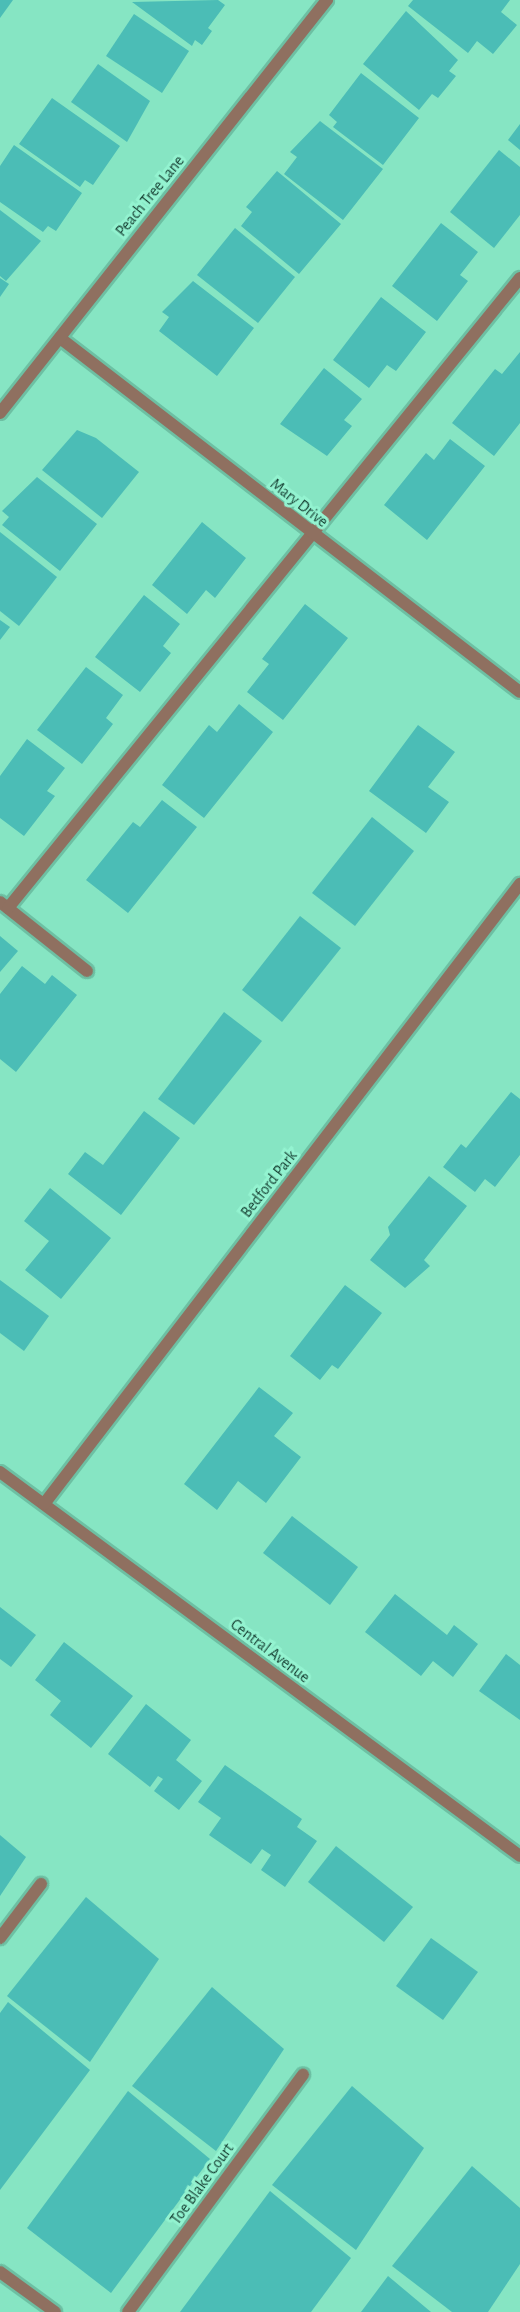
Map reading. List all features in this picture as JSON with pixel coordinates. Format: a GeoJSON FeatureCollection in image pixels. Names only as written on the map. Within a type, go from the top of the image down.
{"type":"FeatureCollection","features":[{"type":"Feature","properties":{"kind":"street","name":"Peach Tree Lane"},"geometry":{"type":"LineString","coordinates":[[0,413],[327,0]]}},
{"type":"Feature","properties":{"kind":"street"},"geometry":{"type":"LineString","coordinates":[[87,971],[4,905],[315,536],[520,278]]}},
{"type":"Feature","properties":{"kind":"street","name":"Mary Drive"},"geometry":{"type":"LineString","coordinates":[[60,338],[520,692]]}},
{"type":"Feature","properties":{"kind":"street","name":"Bedford Park"},"geometry":{"type":"LineString","coordinates":[[44,1504],[520,884]]}},
{"type":"Feature","properties":{"kind":"street","name":"Central Avenue"},"geometry":{"type":"LineString","coordinates":[[0,1472],[520,1856]]}},
{"type":"Feature","properties":{"kind":"street"},"geometry":{"type":"LineString","coordinates":[[0,1938],[41,1884]]}},
{"type":"Feature","properties":{"kind":"street","name":"Toe Blake Court"},"geometry":{"type":"LineString","coordinates":[[128,2312],[303,2075]]}},
{"type":"Feature","properties":{"kind":"street"},"geometry":{"type":"LineString","coordinates":[[0,2272],[55,2312]]}},
{"type":"Feature","properties":{"kind":"building"},"geometry":{"type":"Polygon","coordinates":[[[0,0],[13,0],[0,18],[0,0]]]}},
{"type":"Feature","properties":{"kind":"building"},"geometry":{"type":"Polygon","coordinates":[[[218,0],[225,5],[208,28],[212,31],[202,45],[195,40],[192,46],[132,2],[218,0]]]}},
{"type":"Feature","properties":{"kind":"building"},"geometry":{"type":"Polygon","coordinates":[[[413,0],[510,0],[501,12],[517,25],[493,54],[477,41],[468,53],[408,6],[413,0]]]}},
{"type":"Feature","properties":{"kind":"building"},"geometry":{"type":"Polygon","coordinates":[[[406,11],[458,60],[449,71],[456,76],[438,98],[432,94],[419,110],[363,64],[406,11]]]}},
{"type":"Feature","properties":{"kind":"building"},"geometry":{"type":"Polygon","coordinates":[[[134,14],[189,51],[162,93],[106,56],[134,14]]]}},
{"type":"Feature","properties":{"kind":"building"},"geometry":{"type":"Polygon","coordinates":[[[98,64],[150,101],[127,142],[71,102],[98,64]]]}},
{"type":"Feature","properties":{"kind":"building"},"geometry":{"type":"Polygon","coordinates":[[[361,73],[419,118],[383,165],[333,127],[337,122],[329,115],[361,73]]]}},
{"type":"Feature","properties":{"kind":"building"},"geometry":{"type":"Polygon","coordinates":[[[52,98],[120,146],[93,185],[85,180],[80,187],[19,144],[52,98]]]}},
{"type":"Feature","properties":{"kind":"building"},"geometry":{"type":"Polygon","coordinates":[[[320,121],[383,169],[343,220],[284,174],[297,157],[290,152],[320,121]]]}},
{"type":"Feature","properties":{"kind":"building"},"geometry":{"type":"Polygon","coordinates":[[[520,124],[520,150],[508,140],[520,124]]]}},
{"type":"Feature","properties":{"kind":"building"},"geometry":{"type":"Polygon","coordinates":[[[14,145],[82,193],[56,231],[48,226],[43,232],[0,202],[0,166],[14,145]]]}},
{"type":"Feature","properties":{"kind":"building"},"geometry":{"type":"Polygon","coordinates":[[[499,150],[520,167],[520,215],[494,248],[450,212],[499,150]]]}},
{"type":"Feature","properties":{"kind":"building"},"geometry":{"type":"Polygon","coordinates":[[[277,171],[341,224],[299,274],[241,226],[252,212],[246,207],[277,171]]]}},
{"type":"Feature","properties":{"kind":"building"},"geometry":{"type":"Polygon","coordinates":[[[0,210],[41,241],[6,281],[0,276],[0,210]]]}},
{"type":"Feature","properties":{"kind":"building"},"geometry":{"type":"Polygon","coordinates":[[[441,223],[478,252],[460,275],[468,281],[437,321],[392,286],[441,223]]]}},
{"type":"Feature","properties":{"kind":"building"},"geometry":{"type":"Polygon","coordinates":[[[235,228],[295,277],[258,323],[197,275],[235,228]]]}},
{"type":"Feature","properties":{"kind":"building"},"geometry":{"type":"Polygon","coordinates":[[[0,278],[9,284],[0,297],[0,278]]]}},
{"type":"Feature","properties":{"kind":"building"},"geometry":{"type":"Polygon","coordinates":[[[193,281],[254,328],[217,376],[159,331],[169,317],[162,312],[193,281]]]}},
{"type":"Feature","properties":{"kind":"building"},"geometry":{"type":"Polygon","coordinates":[[[381,297],[426,332],[396,371],[387,365],[369,388],[333,360],[381,297]]]}},
{"type":"Feature","properties":{"kind":"building"},"geometry":{"type":"Polygon","coordinates":[[[520,352],[520,423],[494,456],[452,423],[495,369],[502,374],[520,352]]]}},
{"type":"Feature","properties":{"kind":"building"},"geometry":{"type":"Polygon","coordinates":[[[324,368],[362,399],[344,420],[352,426],[327,456],[280,424],[324,368]]]}},
{"type":"Feature","properties":{"kind":"building"},"geometry":{"type":"Polygon","coordinates":[[[77,430],[96,438],[139,472],[102,518],[42,470],[77,430]]]}},
{"type":"Feature","properties":{"kind":"building"},"geometry":{"type":"Polygon","coordinates":[[[450,439],[485,466],[427,540],[384,505],[426,453],[434,460],[450,439]]]}},
{"type":"Feature","properties":{"kind":"building"},"geometry":{"type":"Polygon","coordinates":[[[37,477],[97,524],[60,571],[2,525],[9,517],[2,511],[37,477]]]}},
{"type":"Feature","properties":{"kind":"building"},"geometry":{"type":"Polygon","coordinates":[[[202,522],[246,558],[215,598],[206,590],[187,614],[152,585],[202,522]]]}},
{"type":"Feature","properties":{"kind":"building"},"geometry":{"type":"Polygon","coordinates":[[[0,532],[57,577],[19,626],[0,611],[0,532]]]}},
{"type":"Feature","properties":{"kind":"building"},"geometry":{"type":"Polygon","coordinates":[[[144,595],[180,624],[163,646],[171,653],[140,692],[95,657],[144,595]]]}},
{"type":"Feature","properties":{"kind":"building"},"geometry":{"type":"Polygon","coordinates":[[[305,604],[348,638],[283,720],[247,692],[269,664],[262,659],[305,604]]]}},
{"type":"Feature","properties":{"kind":"building"},"geometry":{"type":"Polygon","coordinates":[[[0,620],[10,627],[0,640],[0,620]]]}},
{"type":"Feature","properties":{"kind":"building"},"geometry":{"type":"Polygon","coordinates":[[[86,667],[123,695],[106,718],[113,724],[82,764],[37,730],[86,667]]]}},
{"type":"Feature","properties":{"kind":"building"},"geometry":{"type":"Polygon","coordinates":[[[239,704],[273,732],[204,818],[162,785],[209,725],[217,732],[239,704]]]}},
{"type":"Feature","properties":{"kind":"building"},"geometry":{"type":"Polygon","coordinates":[[[418,725],[455,752],[428,787],[449,802],[426,833],[369,791],[418,725]]]}},
{"type":"Feature","properties":{"kind":"building"},"geometry":{"type":"Polygon","coordinates":[[[27,739],[65,768],[47,791],[55,796],[24,836],[0,818],[0,776],[27,739]]]}},
{"type":"Feature","properties":{"kind":"building"},"geometry":{"type":"Polygon","coordinates":[[[162,800],[197,827],[128,913],[86,880],[133,822],[140,827],[162,800]]]}},
{"type":"Feature","properties":{"kind":"building"},"geometry":{"type":"Polygon","coordinates":[[[372,817],[414,851],[355,926],[312,893],[372,817]]]}},
{"type":"Feature","properties":{"kind":"building"},"geometry":{"type":"Polygon","coordinates":[[[300,916],[341,948],[282,1022],[242,990],[300,916]]]}},
{"type":"Feature","properties":{"kind":"building"},"geometry":{"type":"Polygon","coordinates":[[[0,936],[18,951],[0,972],[0,936]]]}},
{"type":"Feature","properties":{"kind":"building"},"geometry":{"type":"Polygon","coordinates":[[[22,966],[45,984],[52,975],[77,995],[16,1072],[0,1059],[0,994],[22,966]]]}},
{"type":"Feature","properties":{"kind":"building"},"geometry":{"type":"Polygon","coordinates":[[[224,1012],[262,1041],[194,1125],[158,1099],[224,1012]]]}},
{"type":"Feature","properties":{"kind":"building"},"geometry":{"type":"Polygon","coordinates":[[[511,1092],[520,1099],[520,1155],[495,1187],[485,1179],[475,1192],[443,1167],[461,1144],[466,1148],[511,1092]]]}},
{"type":"Feature","properties":{"kind":"building"},"geometry":{"type":"Polygon","coordinates":[[[144,1111],[180,1138],[121,1215],[68,1174],[85,1152],[103,1165],[144,1111]]]}},
{"type":"Feature","properties":{"kind":"building"},"geometry":{"type":"Polygon","coordinates":[[[429,1176],[467,1206],[424,1260],[430,1266],[405,1288],[370,1260],[390,1235],[388,1227],[429,1176]]]}},
{"type":"Feature","properties":{"kind":"building"},"geometry":{"type":"Polygon","coordinates":[[[50,1188],[111,1238],[61,1299],[25,1270],[49,1241],[24,1221],[50,1188]]]}},
{"type":"Feature","properties":{"kind":"building"},"geometry":{"type":"Polygon","coordinates":[[[0,1280],[49,1316],[24,1351],[0,1333],[0,1280]]]}},
{"type":"Feature","properties":{"kind":"building"},"geometry":{"type":"Polygon","coordinates":[[[345,1285],[382,1313],[338,1369],[332,1365],[320,1380],[290,1356],[345,1285]]]}},
{"type":"Feature","properties":{"kind":"building"},"geometry":{"type":"Polygon","coordinates":[[[259,1387],[293,1413],[274,1436],[301,1457],[266,1503],[238,1481],[217,1510],[184,1484],[259,1387]]]}},
{"type":"Feature","properties":{"kind":"building"},"geometry":{"type":"Polygon","coordinates":[[[292,1516],[358,1567],[330,1605],[263,1553],[292,1516]]]}},
{"type":"Feature","properties":{"kind":"building"},"geometry":{"type":"Polygon","coordinates":[[[395,1594],[447,1635],[454,1625],[478,1644],[453,1677],[433,1661],[421,1676],[365,1632],[395,1594]]]}},
{"type":"Feature","properties":{"kind":"building"},"geometry":{"type":"Polygon","coordinates":[[[0,1607],[36,1635],[11,1667],[0,1659],[0,1607]]]}},
{"type":"Feature","properties":{"kind":"building"},"geometry":{"type":"Polygon","coordinates":[[[64,1642],[133,1696],[91,1748],[50,1715],[61,1701],[35,1680],[64,1642]]]}},
{"type":"Feature","properties":{"kind":"building"},"geometry":{"type":"Polygon","coordinates":[[[506,1654],[520,1665],[520,1720],[479,1691],[506,1654]]]}},
{"type":"Feature","properties":{"kind":"building"},"geometry":{"type":"Polygon","coordinates":[[[146,1704],[191,1740],[176,1760],[202,1781],[179,1810],[154,1791],[163,1779],[158,1776],[150,1787],[108,1754],[146,1704]]]}},
{"type":"Feature","properties":{"kind":"building"},"geometry":{"type":"Polygon","coordinates":[[[225,1765],[302,1819],[297,1827],[317,1841],[285,1887],[261,1870],[271,1855],[262,1849],[251,1864],[209,1835],[221,1818],[198,1802],[225,1765]]]}},
{"type":"Feature","properties":{"kind":"building"},"geometry":{"type":"Polygon","coordinates":[[[0,1835],[26,1857],[0,1896],[0,1835]]]}},
{"type":"Feature","properties":{"kind":"building"},"geometry":{"type":"Polygon","coordinates":[[[336,1846],[413,1907],[384,1942],[308,1882],[336,1846]]]}},
{"type":"Feature","properties":{"kind":"building"},"geometry":{"type":"Polygon","coordinates":[[[86,1897],[159,1959],[90,2062],[7,1996],[86,1897]]]}},
{"type":"Feature","properties":{"kind":"building"},"geometry":{"type":"Polygon","coordinates":[[[431,1938],[478,1972],[443,2020],[396,1986],[431,1938]]]}},
{"type":"Feature","properties":{"kind":"building"},"geometry":{"type":"Polygon","coordinates":[[[212,1987],[284,2049],[216,2151],[132,2086],[212,1987]]]}},
{"type":"Feature","properties":{"kind":"building"},"geometry":{"type":"Polygon","coordinates":[[[8,2002],[90,2070],[0,2190],[0,2013],[8,2002]]]}},
{"type":"Feature","properties":{"kind":"building"},"geometry":{"type":"Polygon","coordinates":[[[352,2086],[424,2148],[356,2250],[272,2185],[352,2086]]]}},
{"type":"Feature","properties":{"kind":"building"},"geometry":{"type":"Polygon","coordinates":[[[128,2091],[210,2159],[111,2293],[27,2228],[128,2091]]]}},
{"type":"Feature","properties":{"kind":"building"},"geometry":{"type":"Polygon","coordinates":[[[472,2166],[520,2208],[520,2264],[488,2312],[452,2312],[392,2266],[472,2166]]]}},
{"type":"Feature","properties":{"kind":"building"},"geometry":{"type":"Polygon","coordinates":[[[270,2191],[351,2258],[311,2312],[180,2312],[270,2191]]]}},
{"type":"Feature","properties":{"kind":"building"},"geometry":{"type":"Polygon","coordinates":[[[388,2276],[431,2312],[361,2312],[388,2276]]]}}]}
